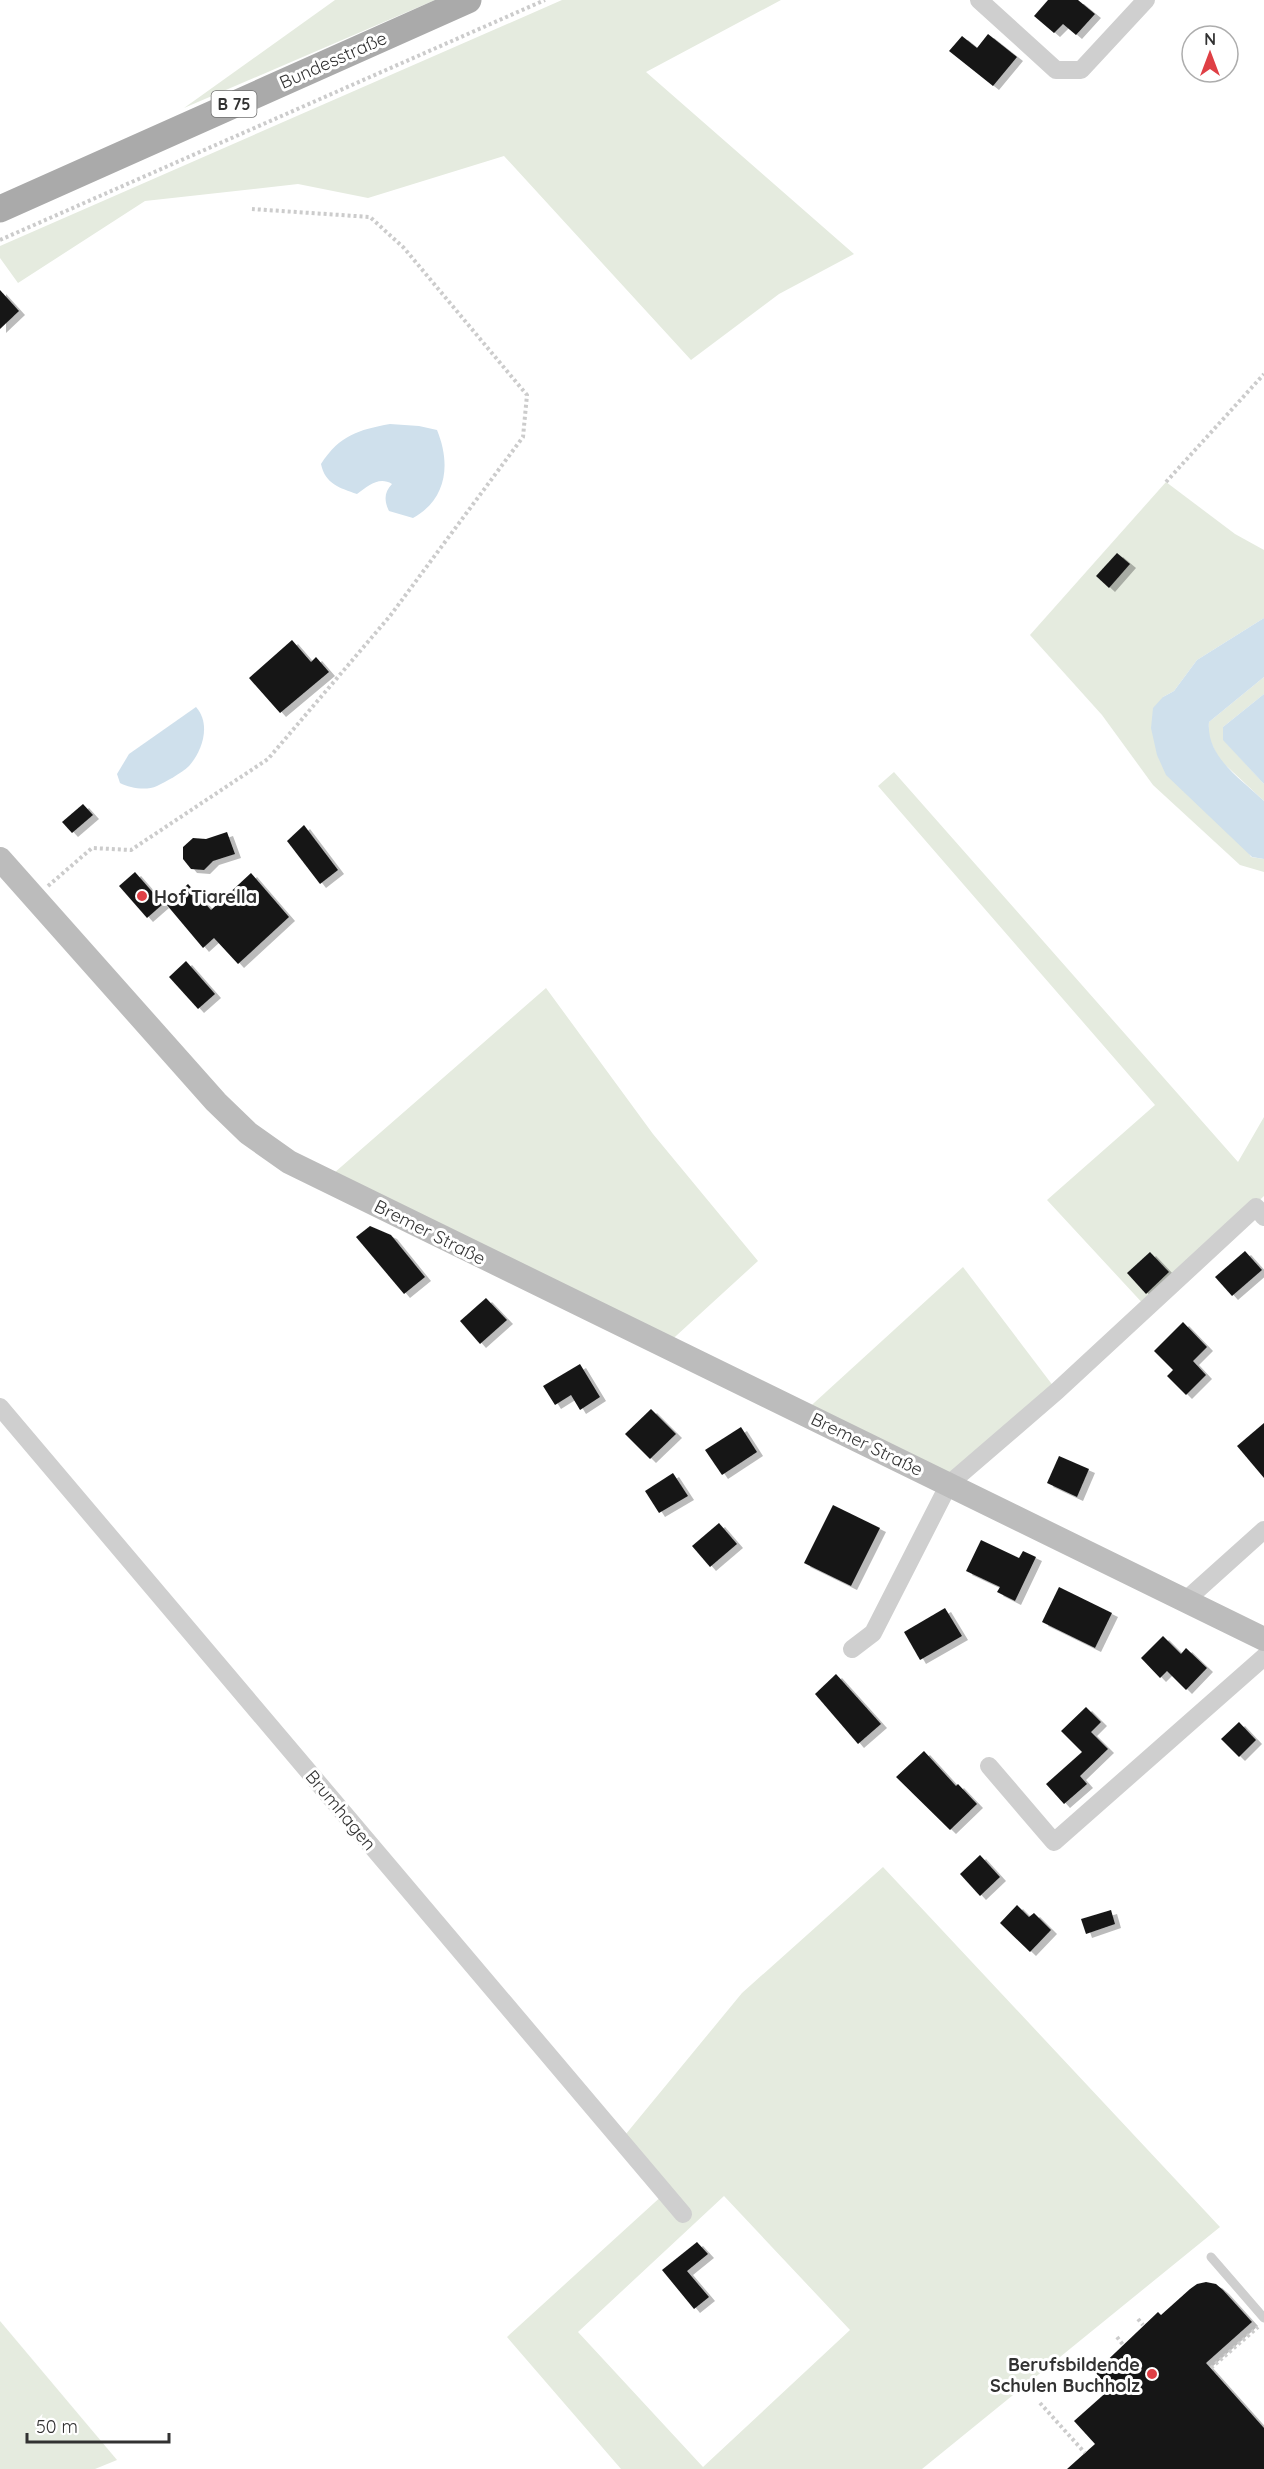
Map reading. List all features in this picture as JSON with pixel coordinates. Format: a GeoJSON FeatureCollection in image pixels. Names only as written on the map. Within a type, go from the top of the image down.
{"type":"FeatureCollection","features":[{"type":"Feature","properties":{"kind":"main road","name":"Bundesstraße"},"geometry":{"type":"LineString","coordinates":[[0,209],[468,0]]}},
{"type":"Feature","properties":{"kind":"street"},"geometry":{"type":"LineString","coordinates":[[979,0],[1056,70],[1081,70],[1146,0]]}},
{"type":"Feature","properties":{"kind":"street","name":"Bremer Straße"},"geometry":{"type":"LineString","coordinates":[[0,859],[216,1102],[248,1133],[288,1162],[1264,1638]]}},
{"type":"Feature","properties":{"kind":"street"},"geometry":{"type":"LineString","coordinates":[[852,1649],[873,1633],[949,1484],[1057,1391],[1256,1206],[1264,1217]]}},
{"type":"Feature","properties":{"kind":"street","name":"Brumhagen"},"geometry":{"type":"LineString","coordinates":[[0,1407],[683,2214]]}},
{"type":"Feature","properties":{"kind":"street"},"geometry":{"type":"LineString","coordinates":[[1186,1600],[1264,1530]]}},
{"type":"Feature","properties":{"kind":"street"},"geometry":{"type":"LineString","coordinates":[[989,1766],[1054,1842],[1264,1657]]}},
{"type":"Feature","properties":{"kind":"lane"},"geometry":{"type":"LineString","coordinates":[[1211,2257],[1264,2320]]}},
{"type":"Feature","properties":{"kind":"path"},"geometry":{"type":"LineString","coordinates":[[0,240],[545,0]]}},
{"type":"Feature","properties":{"kind":"path"},"geometry":{"type":"LineString","coordinates":[[35,898],[92,848],[131,850],[268,759],[390,616],[523,437],[527,395],[404,248],[370,217],[252,209]]}},
{"type":"Feature","properties":{"kind":"path"},"geometry":{"type":"LineString","coordinates":[[1166,482],[1264,374]]}},
{"type":"Feature","properties":{"kind":"path"},"geometry":{"type":"LineString","coordinates":[[1138,2319],[1143,2325]]}},
{"type":"Feature","properties":{"kind":"path"},"geometry":{"type":"LineString","coordinates":[[1211,2368],[1264,2320]]}},
{"type":"Feature","properties":{"kind":"path"},"geometry":{"type":"LineString","coordinates":[[1117,2337],[1124,2346]]}},
{"type":"Feature","properties":{"kind":"path"},"geometry":{"type":"LineString","coordinates":[[1040,2403],[1085,2453]]}},
{"type":"Feature","properties":{"kind":"shaded area"},"geometry":{"type":"Polygon","coordinates":[[[335,0],[435,0],[184,108],[335,0]]]}},
{"type":"Feature","properties":{"kind":"shaded area"},"geometry":{"type":"Polygon","coordinates":[[[562,0],[781,0],[646,72],[854,254],[779,294],[691,360],[504,156],[368,198],[298,184],[145,201],[18,283],[0,258],[0,246],[562,0]]]}},
{"type":"Feature","properties":{"kind":"shaded area"},"geometry":{"type":"Polygon","coordinates":[[[1166,482],[1235,534],[1264,550],[1264,618],[1197,660],[1174,691],[1163,697],[1251,857],[1264,859],[1264,872],[1240,865],[1153,785],[1102,715],[1030,635],[1166,482]]]}},
{"type":"Feature","properties":{"kind":"shaded area"},"geometry":{"type":"Polygon","coordinates":[[[1264,677],[1264,694],[1223,727],[1223,739],[1264,784],[1264,801],[1219,759],[1208,736],[1209,722],[1264,677]]]}},
{"type":"Feature","properties":{"kind":"shaded area"},"geometry":{"type":"Polygon","coordinates":[[[894,772],[1238,1162],[1264,1117],[1264,1196],[1147,1308],[1047,1200],[1155,1105],[878,786],[894,772]]]}},
{"type":"Feature","properties":{"kind":"shaded area"},"geometry":{"type":"Polygon","coordinates":[[[546,988],[653,1134],[758,1261],[665,1346],[326,1180],[546,988]]]}},
{"type":"Feature","properties":{"kind":"shaded area"},"geometry":{"type":"Polygon","coordinates":[[[963,1267],[1057,1391],[949,1484],[803,1413],[963,1267]]]}},
{"type":"Feature","properties":{"kind":"shaded area"},"geometry":{"type":"Polygon","coordinates":[[[883,1867],[1220,2227],[922,2469],[621,2469],[507,2337],[665,2193],[621,2140],[742,1993],[883,1867]],[[724,2196],[578,2332],[703,2467],[850,2330],[724,2196]]]}},
{"type":"Feature","properties":{"kind":"shaded area"},"geometry":{"type":"Polygon","coordinates":[[[0,2321],[117,2460],[95,2469],[0,2469],[0,2321]]]}},
{"type":"Feature","properties":{"kind":"water"},"geometry":{"type":"Polygon","coordinates":[[[390,424],[437,430],[444,455],[445,468],[439,491],[433,501],[413,518],[389,511],[386,497],[387,490],[392,484],[378,482],[369,485],[357,494],[330,481],[321,464],[335,446],[351,435],[390,424]]]}},
{"type":"Feature","properties":{"kind":"water"},"geometry":{"type":"Polygon","coordinates":[[[1264,618],[1264,677],[1209,722],[1213,746],[1219,757],[1264,801],[1264,859],[1252,857],[1166,775],[1157,755],[1151,728],[1153,708],[1163,697],[1174,691],[1197,660],[1264,618]]]}},
{"type":"Feature","properties":{"kind":"water"},"geometry":{"type":"Polygon","coordinates":[[[1264,694],[1264,784],[1223,740],[1223,727],[1264,694]]]}},
{"type":"Feature","properties":{"kind":"water"},"geometry":{"type":"Polygon","coordinates":[[[196,707],[201,714],[204,729],[201,745],[189,766],[153,788],[138,788],[120,783],[117,774],[129,754],[196,707]]]}},
{"type":"Feature","properties":{"kind":"building"},"geometry":{"type":"Polygon","coordinates":[[[1048,0],[1078,0],[1095,14],[1076,35],[1063,24],[1054,33],[1034,16],[1048,0]]]}},
{"type":"Feature","properties":{"kind":"building"},"geometry":{"type":"Polygon","coordinates":[[[988,34],[1017,57],[993,86],[949,51],[962,36],[977,48],[988,34]]]}},
{"type":"Feature","properties":{"kind":"building"},"geometry":{"type":"Polygon","coordinates":[[[0,290],[19,311],[0,329],[0,290]]]}},
{"type":"Feature","properties":{"kind":"building"},"geometry":{"type":"Polygon","coordinates":[[[1117,553],[1130,564],[1109,588],[1096,576],[1117,553]]]}},
{"type":"Feature","properties":{"kind":"building"},"geometry":{"type":"Polygon","coordinates":[[[292,640],[311,662],[316,657],[329,672],[280,713],[249,678],[292,640]]]}},
{"type":"Feature","properties":{"kind":"building"},"geometry":{"type":"Polygon","coordinates":[[[83,804],[93,815],[72,833],[62,822],[83,804]]]}},
{"type":"Feature","properties":{"kind":"building"},"geometry":{"type":"Polygon","coordinates":[[[304,825],[338,870],[320,884],[287,841],[304,825]]]}},
{"type":"Feature","properties":{"kind":"building"},"geometry":{"type":"Polygon","coordinates":[[[227,832],[235,854],[213,861],[204,870],[191,869],[183,859],[183,847],[193,838],[206,839],[227,832]]]}},
{"type":"Feature","properties":{"kind":"building"},"geometry":{"type":"Polygon","coordinates":[[[135,872],[163,904],[147,918],[119,886],[135,872]]]}},
{"type":"Feature","properties":{"kind":"building"},"geometry":{"type":"Polygon","coordinates":[[[251,873],[289,917],[238,964],[214,938],[203,948],[166,904],[188,884],[211,910],[251,873]]]}},
{"type":"Feature","properties":{"kind":"building"},"geometry":{"type":"Polygon","coordinates":[[[186,961],[215,994],[198,1009],[169,977],[186,961]]]}},
{"type":"Feature","properties":{"kind":"building"},"geometry":{"type":"Polygon","coordinates":[[[370,1226],[391,1235],[425,1277],[404,1294],[356,1237],[370,1226]]]}},
{"type":"Feature","properties":{"kind":"building"},"geometry":{"type":"Polygon","coordinates":[[[1245,1251],[1262,1270],[1232,1296],[1215,1277],[1245,1251]]]}},
{"type":"Feature","properties":{"kind":"building"},"geometry":{"type":"Polygon","coordinates":[[[1150,1252],[1169,1272],[1146,1294],[1127,1273],[1150,1252]]]}},
{"type":"Feature","properties":{"kind":"building"},"geometry":{"type":"Polygon","coordinates":[[[486,1298],[507,1320],[480,1344],[460,1321],[486,1298]]]}},
{"type":"Feature","properties":{"kind":"building"},"geometry":{"type":"Polygon","coordinates":[[[1183,1322],[1207,1347],[1193,1361],[1206,1375],[1186,1395],[1167,1376],[1173,1370],[1154,1351],[1183,1322]]]}},
{"type":"Feature","properties":{"kind":"building"},"geometry":{"type":"Polygon","coordinates":[[[580,1364],[600,1397],[580,1410],[571,1395],[555,1405],[543,1386],[580,1364]]]}},
{"type":"Feature","properties":{"kind":"building"},"geometry":{"type":"Polygon","coordinates":[[[651,1409],[676,1434],[650,1459],[625,1434],[651,1409]]]}},
{"type":"Feature","properties":{"kind":"building"},"geometry":{"type":"Polygon","coordinates":[[[1264,1423],[1264,1478],[1237,1446],[1264,1423]]]}},
{"type":"Feature","properties":{"kind":"building"},"geometry":{"type":"Polygon","coordinates":[[[741,1427],[757,1452],[722,1475],[705,1450],[741,1427]]]}},
{"type":"Feature","properties":{"kind":"building"},"geometry":{"type":"Polygon","coordinates":[[[1059,1456],[1089,1469],[1077,1497],[1047,1483],[1059,1456]]]}},
{"type":"Feature","properties":{"kind":"building"},"geometry":{"type":"Polygon","coordinates":[[[673,1473],[688,1496],[659,1513],[645,1491],[673,1473]]]}},
{"type":"Feature","properties":{"kind":"building"},"geometry":{"type":"Polygon","coordinates":[[[833,1505],[880,1528],[851,1586],[804,1563],[833,1505]]]}},
{"type":"Feature","properties":{"kind":"building"},"geometry":{"type":"Polygon","coordinates":[[[719,1523],[737,1544],[710,1567],[692,1546],[719,1523]]]}},
{"type":"Feature","properties":{"kind":"building"},"geometry":{"type":"Polygon","coordinates":[[[981,1540],[1019,1558],[1023,1551],[1036,1557],[1015,1601],[997,1592],[1000,1587],[966,1571],[981,1540]]]}},
{"type":"Feature","properties":{"kind":"building"},"geometry":{"type":"Polygon","coordinates":[[[1059,1587],[1112,1613],[1095,1648],[1042,1622],[1059,1587]]]}},
{"type":"Feature","properties":{"kind":"building"},"geometry":{"type":"Polygon","coordinates":[[[945,1608],[962,1636],[920,1660],[904,1632],[945,1608]]]}},
{"type":"Feature","properties":{"kind":"building"},"geometry":{"type":"Polygon","coordinates":[[[1163,1636],[1181,1654],[1186,1648],[1207,1668],[1186,1690],[1167,1671],[1160,1678],[1141,1658],[1163,1636]]]}},
{"type":"Feature","properties":{"kind":"building"},"geometry":{"type":"Polygon","coordinates":[[[836,1674],[881,1724],[858,1744],[815,1694],[836,1674]]]}},
{"type":"Feature","properties":{"kind":"building"},"geometry":{"type":"Polygon","coordinates":[[[1086,1707],[1101,1722],[1091,1732],[1108,1749],[1080,1776],[1087,1784],[1064,1804],[1046,1784],[1082,1752],[1061,1731],[1086,1707]]]}},
{"type":"Feature","properties":{"kind":"building"},"geometry":{"type":"Polygon","coordinates":[[[1239,1722],[1256,1740],[1239,1757],[1221,1739],[1239,1722]]]}},
{"type":"Feature","properties":{"kind":"building"},"geometry":{"type":"Polygon","coordinates":[[[924,1751],[956,1786],[958,1784],[977,1804],[950,1830],[896,1777],[924,1751]]]}},
{"type":"Feature","properties":{"kind":"building"},"geometry":{"type":"Polygon","coordinates":[[[980,1855],[1000,1877],[980,1896],[960,1874],[980,1855]]]}},
{"type":"Feature","properties":{"kind":"building"},"geometry":{"type":"Polygon","coordinates":[[[1017,1905],[1029,1917],[1034,1913],[1051,1930],[1030,1952],[1000,1923],[1017,1905]]]}},
{"type":"Feature","properties":{"kind":"building"},"geometry":{"type":"Polygon","coordinates":[[[1111,1910],[1115,1924],[1086,1934],[1081,1919],[1111,1910]]]}},
{"type":"Feature","properties":{"kind":"building"},"geometry":{"type":"Polygon","coordinates":[[[697,2242],[708,2254],[687,2271],[709,2297],[694,2309],[662,2270],[697,2242]]]}},
{"type":"Feature","properties":{"kind":"building"},"geometry":{"type":"Polygon","coordinates":[[[1206,2282],[1216,2284],[1223,2290],[1252,2322],[1206,2363],[1264,2428],[1264,2469],[1067,2469],[1095,2444],[1074,2421],[1110,2389],[1095,2372],[1158,2312],[1161,2315],[1190,2289],[1206,2282]]]}},
{"type":"Feature","properties":{"kind":"place","name":"Hof Tiarella"},"geometry":{"type":"Point","coordinates":[142,896]}},
{"type":"Feature","properties":{"kind":"place","name":"Berufsbildende Schulen Buchholz"},"geometry":{"type":"Point","coordinates":[1152,2374]}}]}
